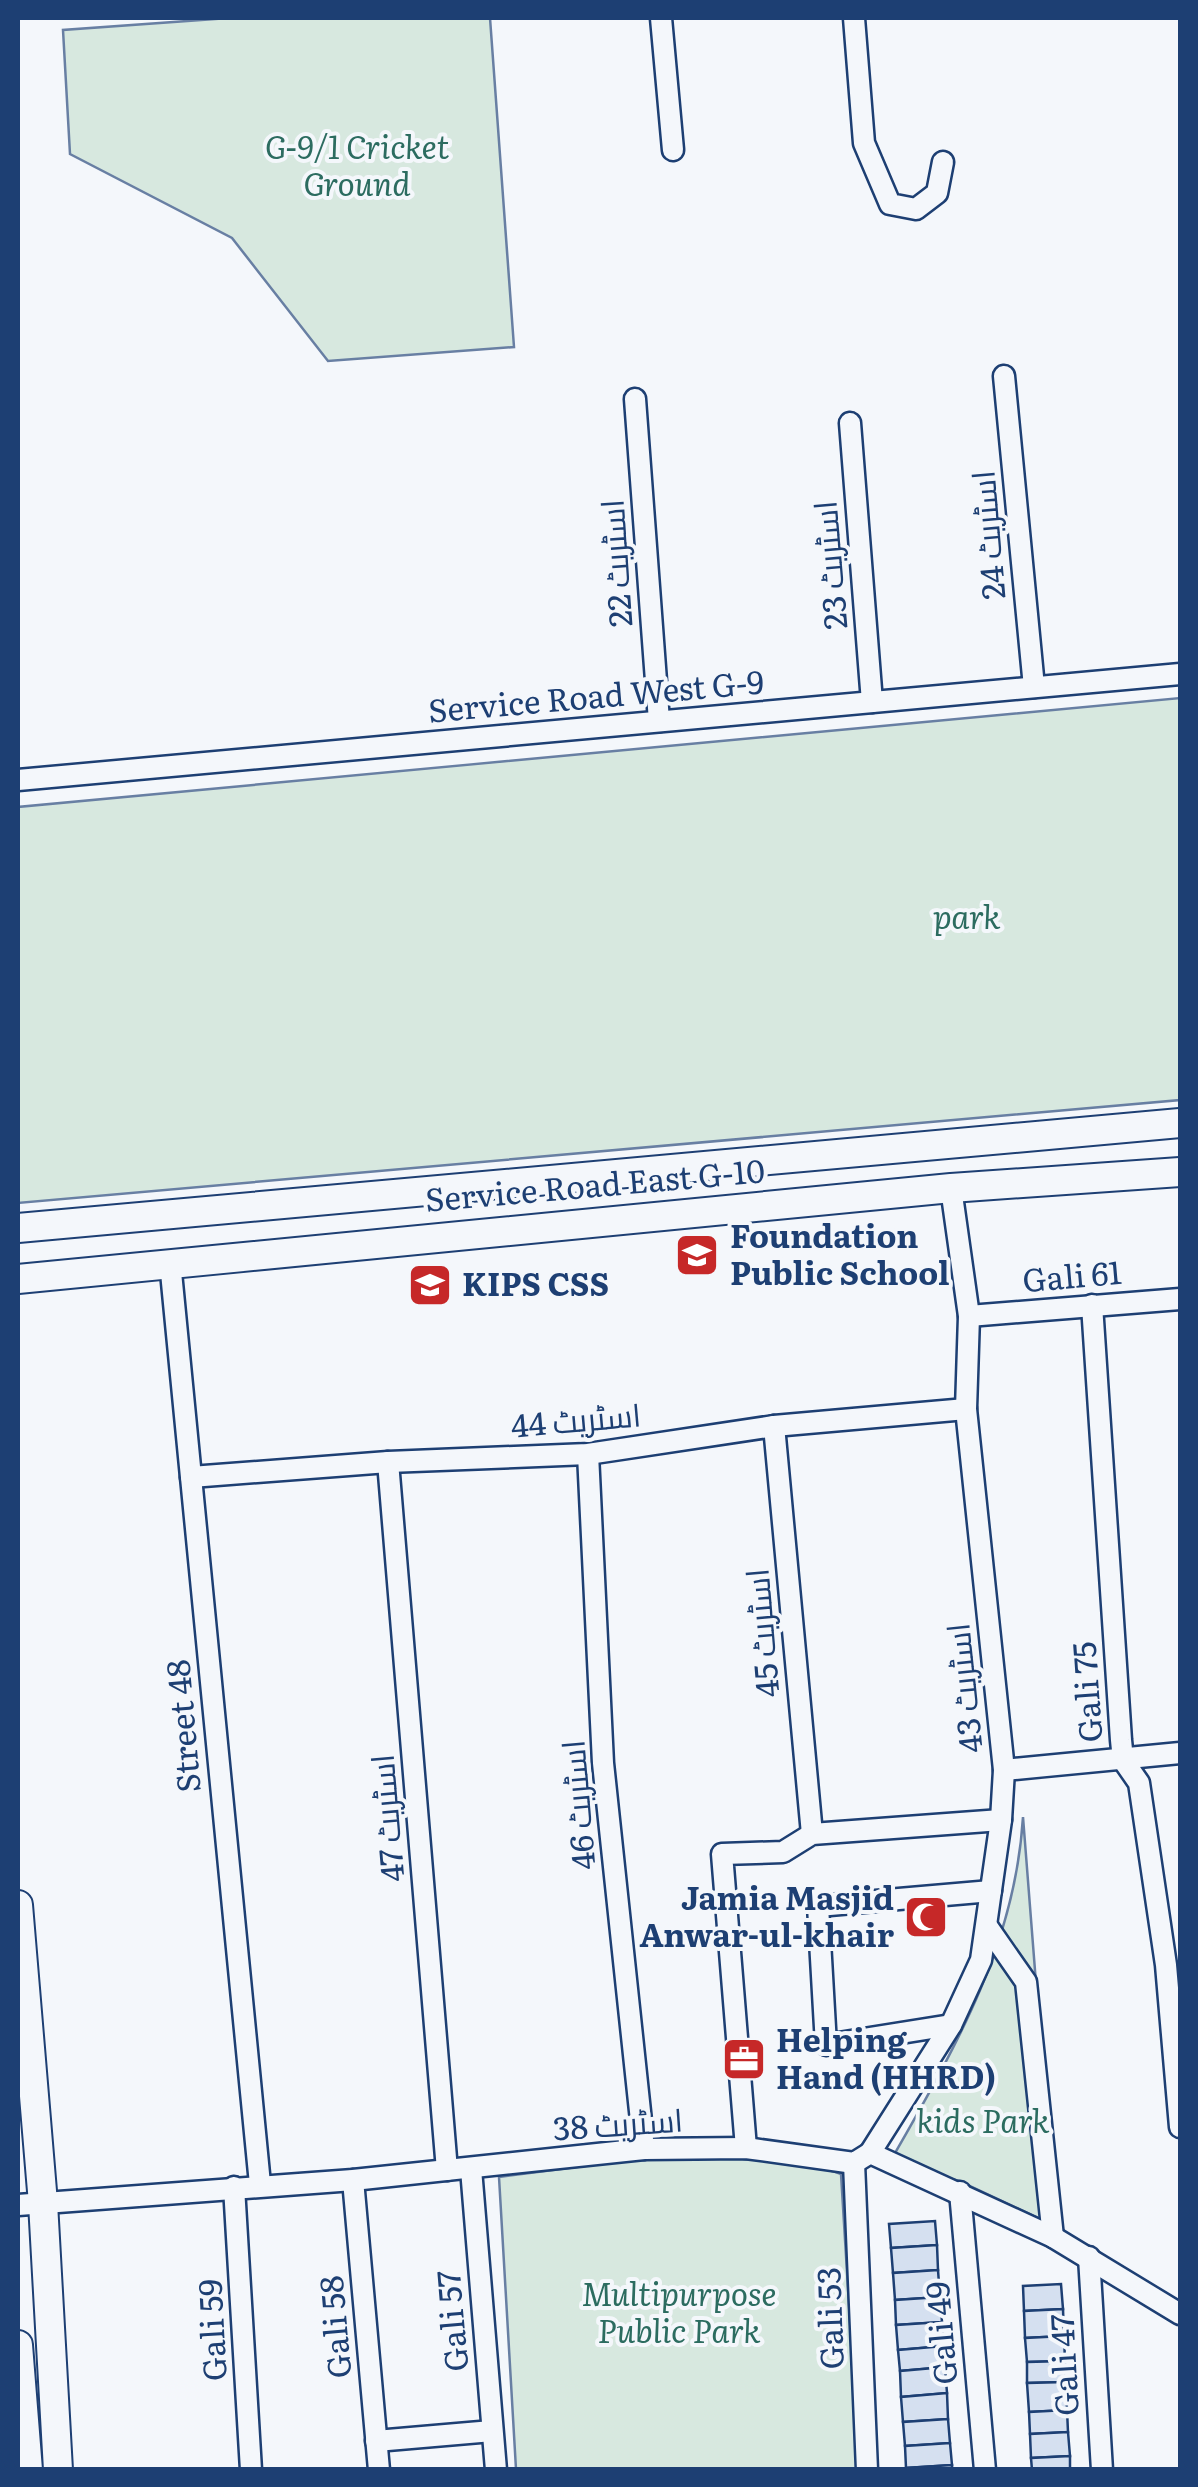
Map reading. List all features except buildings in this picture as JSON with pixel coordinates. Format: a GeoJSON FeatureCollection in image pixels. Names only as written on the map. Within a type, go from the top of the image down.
{"type":"FeatureCollection","features":[{"type":"Feature","properties":{"kind":"main road","name":"Service Road East G-10"},"geometry":{"type":"LineString","coordinates":[[18,1228],[1180,1124]]}},
{"type":"Feature","properties":{"kind":"main road","name":"Service Road East G-10"},"geometry":{"type":"LineString","coordinates":[[18,1279],[952,1188],[1180,1172]]}},
{"type":"Feature","properties":{"kind":"main road"},"geometry":{"type":"LineString","coordinates":[[18,1905],[30,2204],[58,2470]]}},
{"type":"Feature","properties":{"kind":"main road"},"geometry":{"type":"LineString","coordinates":[[18,2345],[28,2470]]}},
{"type":"Feature","properties":{"kind":"street"},"geometry":{"type":"LineString","coordinates":[[661,18],[673,150]]}},
{"type":"Feature","properties":{"kind":"street"},"geometry":{"type":"LineString","coordinates":[[854,18],[864,143],[890,204],[916,209],[936,192],[943,162]]}},
{"type":"Feature","properties":{"kind":"street","name":"اسٹریٹ 24"},"geometry":{"type":"LineString","coordinates":[[1004,376],[1034,688]]}},
{"type":"Feature","properties":{"kind":"street","name":"اسٹریٹ 22"},"geometry":{"type":"LineString","coordinates":[[635,399],[659,722]]}},
{"type":"Feature","properties":{"kind":"street","name":"اسٹریٹ 23"},"geometry":{"type":"LineString","coordinates":[[850,423],[872,702]]}},
{"type":"Feature","properties":{"kind":"street","name":"Service Road West G-9"},"geometry":{"type":"LineString","coordinates":[[18,780],[1180,674]]}},
{"type":"Feature","properties":{"kind":"street","name":"اسٹریٹ 43"},"geometry":{"type":"LineString","coordinates":[[862,2158],[951,2025],[981,1960],[1001,1820],[1004,1770],[966,1409],[969,1316],[952,1188]]}},
{"type":"Feature","properties":{"kind":"street","name":"Street 48"},"geometry":{"type":"LineString","coordinates":[[170,1262],[260,2184]]}},
{"type":"Feature","properties":{"kind":"street","name":"Gali 61"},"geometry":{"type":"LineString","coordinates":[[969,1316],[1180,1299]]}},
{"type":"Feature","properties":{"kind":"street","name":"Gali 75"},"geometry":{"type":"LineString","coordinates":[[1092,1306],[1124,1760],[1140,1783],[1166,1965],[1180,2126]]}},
{"type":"Feature","properties":{"kind":"street","name":"اسٹریٹ 44"},"geometry":{"type":"LineString","coordinates":[[191,1477],[388,1462],[588,1454],[774,1426],[966,1409]]}},
{"type":"Feature","properties":{"kind":"street","name":"اسٹریٹ 45"},"geometry":{"type":"LineString","coordinates":[[774,1426],[812,1834]]}},
{"type":"Feature","properties":{"kind":"street","name":"اسٹریٹ 46"},"geometry":{"type":"LineString","coordinates":[[588,1454],[603,1763],[644,2149]]}},
{"type":"Feature","properties":{"kind":"street","name":"اسٹریٹ 47"},"geometry":{"type":"LineString","coordinates":[[388,1462],[447,2170]]}},
{"type":"Feature","properties":{"kind":"street"},"geometry":{"type":"LineString","coordinates":[[1004,1770],[1180,1753]]}},
{"type":"Feature","properties":{"kind":"street"},"geometry":{"type":"LineString","coordinates":[[746,2148],[722,1854],[782,1852],[812,1834],[1001,1820]]}},
{"type":"Feature","properties":{"kind":"street"},"geometry":{"type":"LineString","coordinates":[[951,2025],[826,2044],[818,1906],[991,1891]]}},
{"type":"Feature","properties":{"kind":"street"},"geometry":{"type":"LineString","coordinates":[[987,1926],[1026,1982],[1053,2237]]}},
{"type":"Feature","properties":{"kind":"street","name":"اسٹریٹ 38"},"geometry":{"type":"LineString","coordinates":[[30,2204],[353,2180],[644,2149],[746,2148],[862,2158],[960,2192],[1053,2237],[1180,2314]]}},
{"type":"Feature","properties":{"kind":"street","name":"Gali 53"},"geometry":{"type":"LineString","coordinates":[[862,2158],[867,2470]]}},
{"type":"Feature","properties":{"kind":"street","name":"Gali 57"},"geometry":{"type":"LineString","coordinates":[[471,2168],[496,2470]]}},
{"type":"Feature","properties":{"kind":"street","name":"Gali 58"},"geometry":{"type":"LineString","coordinates":[[353,2180],[379,2470]]}},
{"type":"Feature","properties":{"kind":"street","name":"Gali 59"},"geometry":{"type":"LineString","coordinates":[[234,2187],[251,2470]]}},
{"type":"Feature","properties":{"kind":"street","name":"Gali 49"},"geometry":{"type":"LineString","coordinates":[[960,2192],[985,2470]]}},
{"type":"Feature","properties":{"kind":"street","name":"Gali 47"},"geometry":{"type":"LineString","coordinates":[[1089,2257],[1102,2470]]}},
{"type":"Feature","properties":{"kind":"street"},"geometry":{"type":"LineString","coordinates":[[376,2440],[492,2431]]}},
{"type":"Feature","properties":{"kind":"green space","name":"G-9/1 Cricket Ground"},"geometry":{"type":"Polygon","coordinates":[[[229,18],[490,18],[514,347],[328,361],[232,238],[70,154],[63,30],[229,18]]]}},
{"type":"Feature","properties":{"kind":"green space","name":"park"},"geometry":{"type":"Polygon","coordinates":[[[1180,698],[1180,1100],[18,1203],[18,807],[1180,698]]]}},
{"type":"Feature","properties":{"kind":"green space","name":"kids Park"},"geometry":{"type":"Polygon","coordinates":[[[1023,1817],[1055,2226],[959,2181],[890,2162],[958,2039],[994,1954],[1018,1865],[1023,1817]]]}},
{"type":"Feature","properties":{"kind":"green space","name":"Multipurpose Public Park"},"geometry":{"type":"Polygon","coordinates":[[[648,2158],[796,2163],[841,2174],[859,2469],[516,2469],[499,2177],[648,2158]]]}},
{"type":"Feature","properties":{"kind":"place","name":"Foundation Public School"},"geometry":{"type":"Point","coordinates":[697,1255]}},
{"type":"Feature","properties":{"kind":"place","name":"KIPS CSS"},"geometry":{"type":"Point","coordinates":[430,1285]}},
{"type":"Feature","properties":{"kind":"place","name":"Jamia Masjid Anwar-ul-khair"},"geometry":{"type":"Point","coordinates":[926,1917]}},
{"type":"Feature","properties":{"kind":"place","name":"Helping Hand (HHRD)"},"geometry":{"type":"Point","coordinates":[744,2059]}}]}
